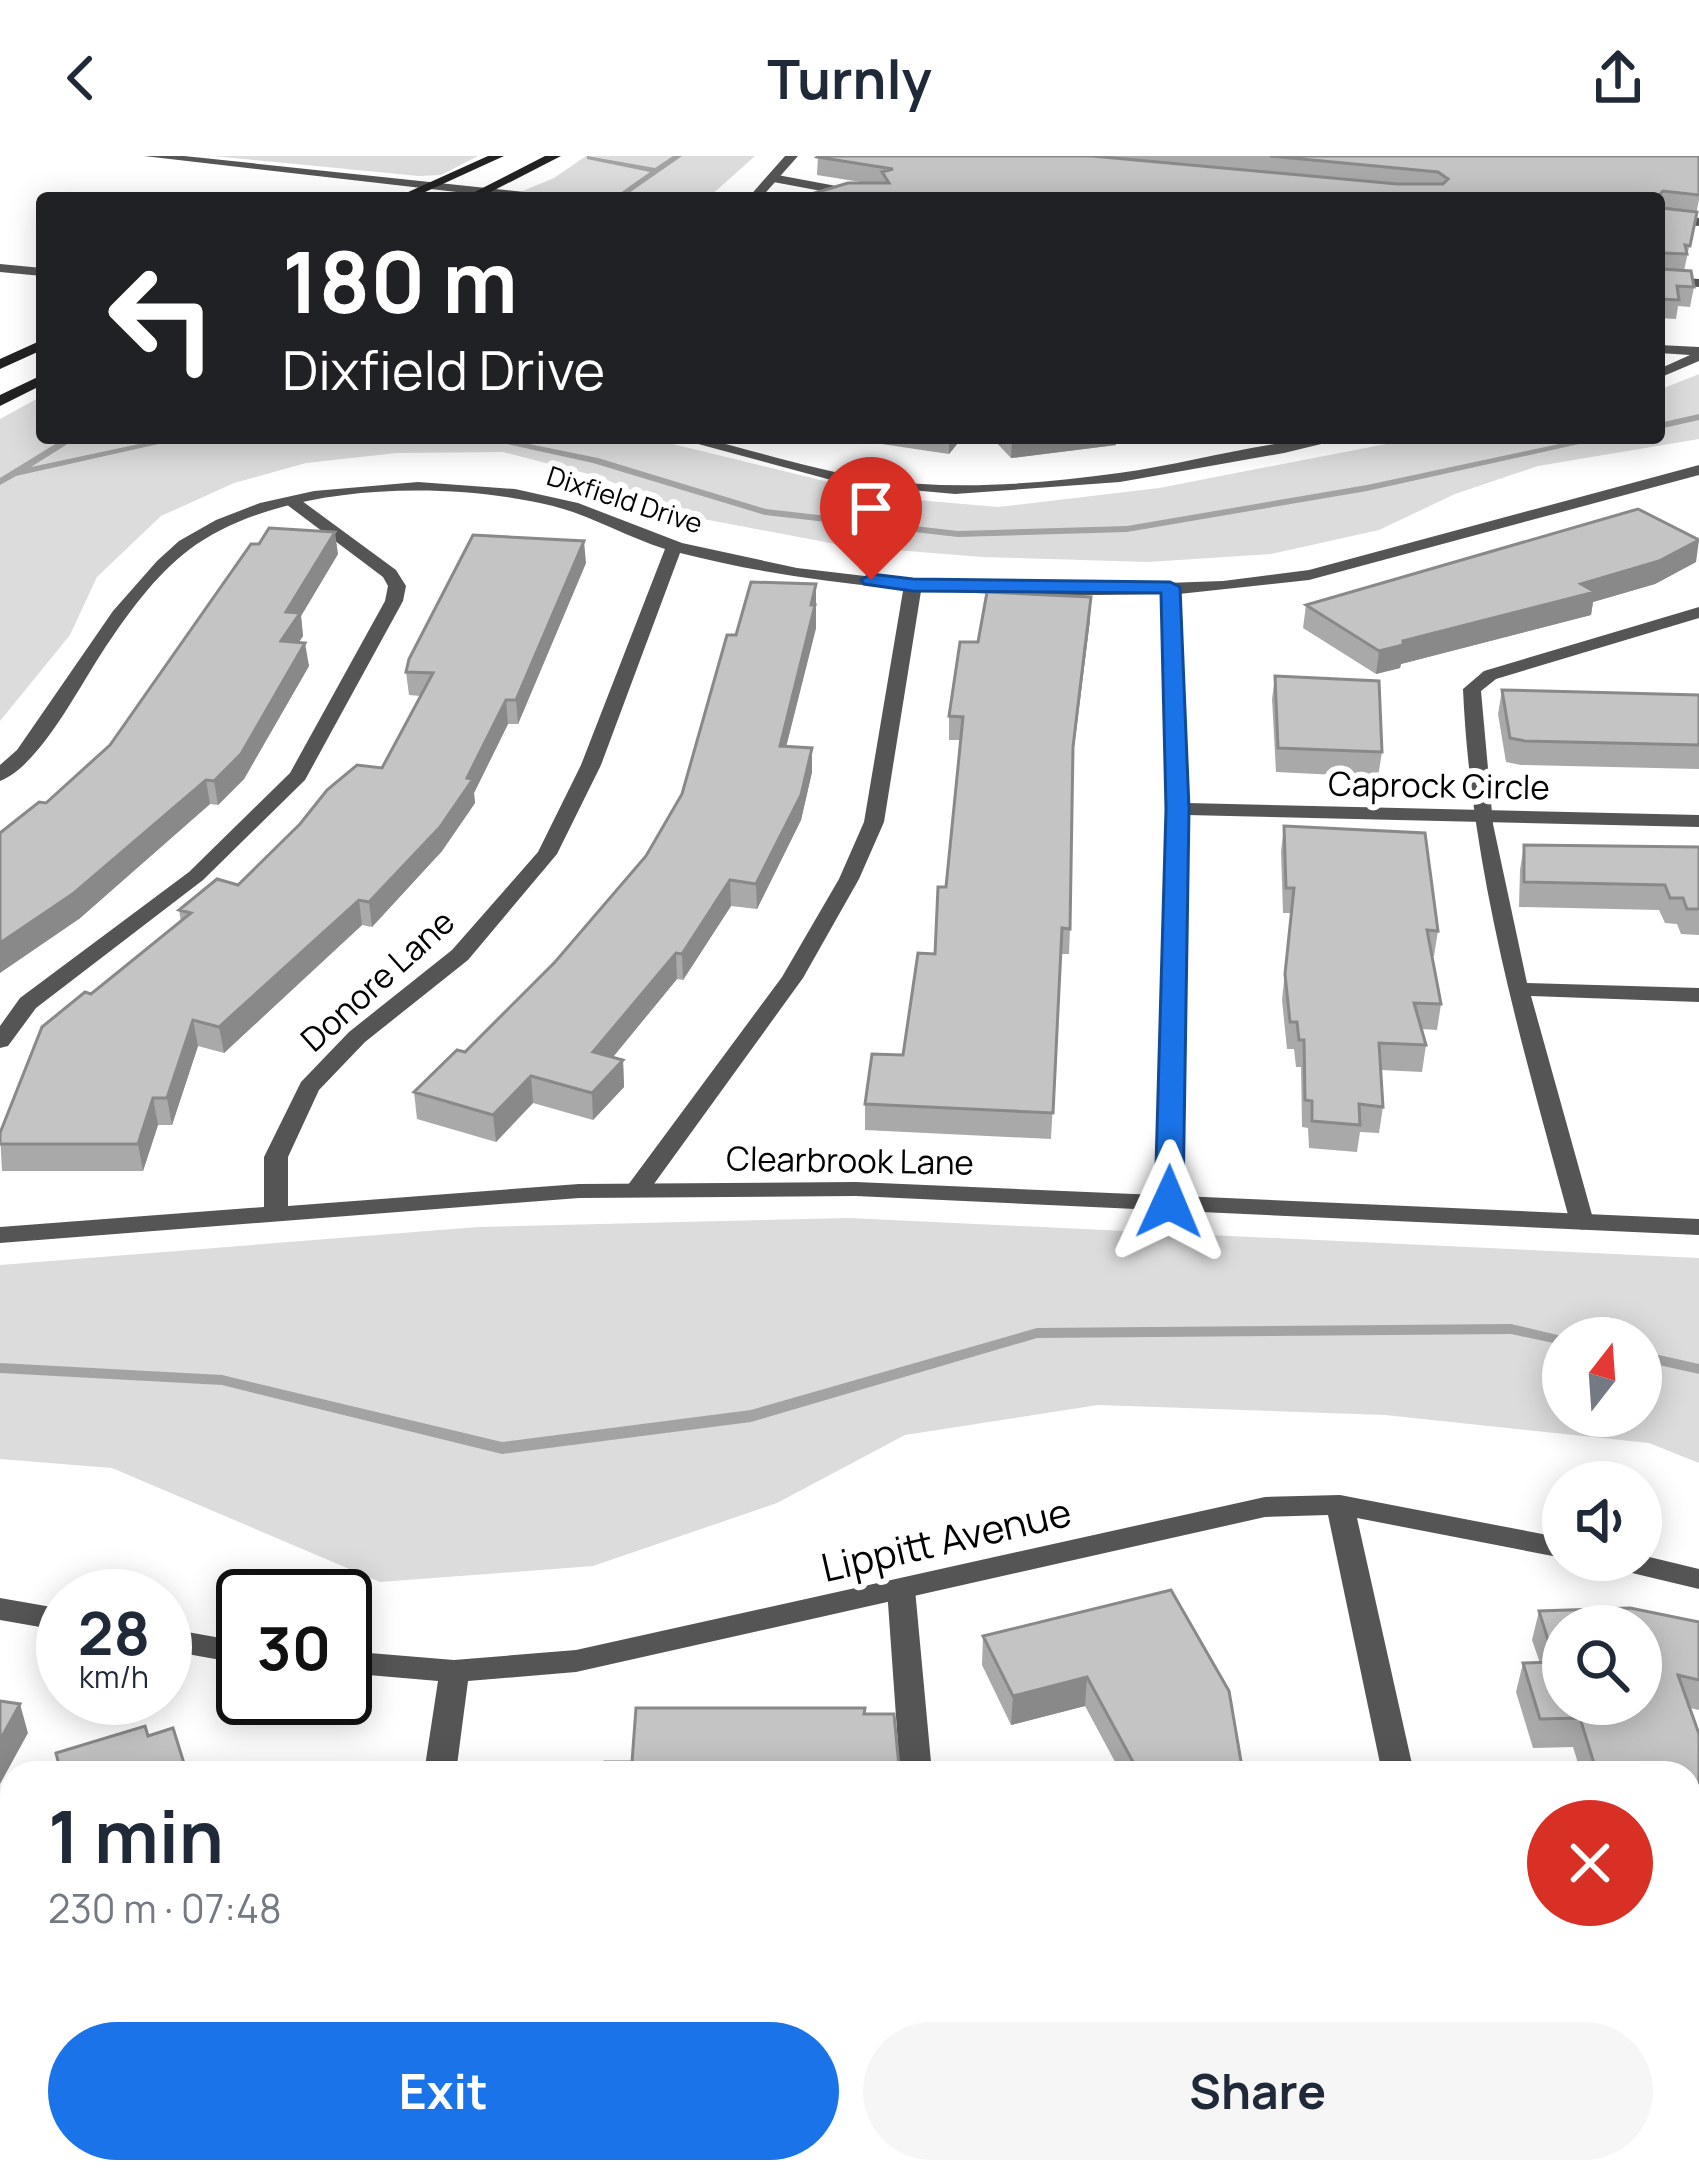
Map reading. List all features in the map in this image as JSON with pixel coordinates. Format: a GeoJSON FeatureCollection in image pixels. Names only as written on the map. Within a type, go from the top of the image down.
{"type":"FeatureCollection","features":[{"type":"Feature","properties":{"kind":"main road"},"geometry":{"type":"LineString","coordinates":[[416,192],[498,156]]}},
{"type":"Feature","properties":{"kind":"main road"},"geometry":{"type":"LineString","coordinates":[[483,192],[554,156]]}},
{"type":"Feature","properties":{"kind":"main road"},"geometry":{"type":"LineString","coordinates":[[0,364],[36,347]]}},
{"type":"Feature","properties":{"kind":"main road"},"geometry":{"type":"LineString","coordinates":[[0,401],[36,383]]}},
{"type":"Feature","properties":{"kind":"street"},"geometry":{"type":"LineString","coordinates":[[150,156],[502,192]]}},
{"type":"Feature","properties":{"kind":"street"},"geometry":{"type":"LineString","coordinates":[[759,192],[792,156]]}},
{"type":"Feature","properties":{"kind":"street"},"geometry":{"type":"LineString","coordinates":[[772,178],[847,192]]}},
{"type":"Feature","properties":{"kind":"street"},"geometry":{"type":"LineString","coordinates":[[1665,219],[1699,222]]}},
{"type":"Feature","properties":{"kind":"street"},"geometry":{"type":"LineString","coordinates":[[0,268],[36,271]]}},
{"type":"Feature","properties":{"kind":"street"},"geometry":{"type":"LineString","coordinates":[[1665,280],[1699,283]]}},
{"type":"Feature","properties":{"kind":"street"},"geometry":{"type":"LineString","coordinates":[[1665,350],[1699,354]]}},
{"type":"Feature","properties":{"kind":"street"},"geometry":{"type":"LineString","coordinates":[[1665,371],[1699,354]]}},
{"type":"Feature","properties":{"kind":"street"},"geometry":{"type":"LineString","coordinates":[[710,444],[897,487],[980,490],[1092,482],[1304,444]]}},
{"type":"Feature","properties":{"kind":"street","name":"Dixfield Drive"},"geometry":{"type":"LineString","coordinates":[[0,776],[34,740],[151,576],[188,543],[292,501],[365,489],[487,489],[559,503],[674,546],[751,564],[913,585],[1170,587],[1272,581],[1352,564],[1699,470]]}},
{"type":"Feature","properties":{"kind":"street"},"geometry":{"type":"LineString","coordinates":[[0,1041],[28,1003],[196,876],[298,776],[383,620],[397,586],[390,574],[292,501]]}},
{"type":"Feature","properties":{"kind":"street","name":"Donore Lane"},"geometry":{"type":"LineString","coordinates":[[276,1214],[276,1157],[309,1087],[357,1037],[460,955],[547,854],[591,765],[674,546]]}},
{"type":"Feature","properties":{"kind":"street"},"geometry":{"type":"LineString","coordinates":[[637,1190],[792,978],[849,879],[874,822],[913,585]]}},
{"type":"Feature","properties":{"kind":"street"},"geometry":{"type":"LineString","coordinates":[[1169,1202],[1178,809],[1170,587]]}},
{"type":"Feature","properties":{"kind":"street"},"geometry":{"type":"LineString","coordinates":[[1582,1222],[1519,989],[1480,816],[1472,689],[1490,675],[1699,612]]}},
{"type":"Feature","properties":{"kind":"street","name":"Caprock Circle"},"geometry":{"type":"LineString","coordinates":[[1178,809],[1699,821]]}},
{"type":"Feature","properties":{"kind":"street"},"geometry":{"type":"LineString","coordinates":[[1519,989],[1699,995]]}},
{"type":"Feature","properties":{"kind":"street","name":"Clearbrook Lane"},"geometry":{"type":"LineString","coordinates":[[0,1234],[637,1190],[856,1190],[1699,1227]]}},
{"type":"Feature","properties":{"kind":"street"},"geometry":{"type":"LineString","coordinates":[[1340,1505],[1395,1761]]}},
{"type":"Feature","properties":{"kind":"street","name":"Lippitt Avenue"},"geometry":{"type":"LineString","coordinates":[[372,1664],[454,1671],[576,1661],[1265,1507],[1340,1505],[1542,1543]]}},
{"type":"Feature","properties":{"kind":"street"},"geometry":{"type":"LineString","coordinates":[[1662,1570],[1699,1579]]}},
{"type":"Feature","properties":{"kind":"street"},"geometry":{"type":"LineString","coordinates":[[901,1589],[914,1696],[916,1761]]}},
{"type":"Feature","properties":{"kind":"street"},"geometry":{"type":"LineString","coordinates":[[0,1609],[36,1615]]}},
{"type":"Feature","properties":{"kind":"street"},"geometry":{"type":"LineString","coordinates":[[442,1761],[454,1671]]}},
{"type":"Feature","properties":{"kind":"shaded area"},"geometry":{"type":"Polygon","coordinates":[[[213,156],[478,156],[441,175],[419,176],[213,156]]]}},
{"type":"Feature","properties":{"kind":"shaded area"},"geometry":{"type":"Polygon","coordinates":[[[586,156],[755,156],[715,192],[520,192],[554,178],[586,156]]]}},
{"type":"Feature","properties":{"kind":"shaded area"},"geometry":{"type":"Polygon","coordinates":[[[1699,374],[1699,439],[1538,466],[1455,494],[1379,530],[1271,554],[1148,562],[982,557],[846,546],[698,518],[600,477],[503,452],[397,453],[306,463],[234,483],[161,516],[97,577],[70,635],[0,721],[0,419],[36,399],[36,444],[673,444],[894,498],[998,507],[1159,488],[1386,444],[1665,444],[1665,388],[1699,374]]]}},
{"type":"Feature","properties":{"kind":"shaded area"},"geometry":{"type":"Polygon","coordinates":[[[849,1218],[1699,1258],[1699,1463],[1649,1443],[1592,1437],[1662,1437],[1662,1317],[1542,1317],[1542,1432],[1385,1415],[1098,1405],[905,1435],[777,1503],[593,1566],[380,1582],[372,1579],[372,1569],[349,1569],[112,1468],[0,1459],[0,1265],[478,1227],[849,1218]]]}},
{"type":"Feature","properties":{"kind":"building"},"geometry":{"type":"Polygon","coordinates":[[[1092,156],[1397,184],[1443,184],[1448,179],[1438,172],[1270,156],[1699,156],[1699,195],[1663,191],[818,192],[848,183],[889,183],[882,172],[893,169],[817,157],[1092,156]]]}},
{"type":"Feature","properties":{"kind":"building"},"geometry":{"type":"Polygon","coordinates":[[[1665,208],[1697,212],[1690,246],[1685,245],[1687,254],[1665,253],[1665,208]]]}},
{"type":"Feature","properties":{"kind":"building"},"geometry":{"type":"Polygon","coordinates":[[[1665,269],[1691,271],[1694,287],[1677,286],[1679,300],[1665,299],[1665,269]]]}},
{"type":"Feature","properties":{"kind":"building"},"geometry":{"type":"Polygon","coordinates":[[[1638,509],[1699,540],[1659,561],[1581,584],[1595,592],[1379,651],[1306,605],[1638,509]]]}},
{"type":"Feature","properties":{"kind":"building"},"geometry":{"type":"Polygon","coordinates":[[[269,528],[335,532],[286,612],[300,613],[281,641],[305,643],[241,754],[74,893],[0,943],[0,833],[39,802],[46,803],[110,745],[251,544],[259,544],[269,528]]]}},
{"type":"Feature","properties":{"kind":"building"},"geometry":{"type":"Polygon","coordinates":[[[473,535],[584,541],[516,700],[506,700],[467,778],[473,779],[440,827],[369,902],[359,900],[219,1027],[193,1020],[167,1098],[153,1098],[138,1144],[0,1144],[0,1133],[42,1027],[191,913],[179,910],[217,879],[238,885],[327,790],[357,765],[382,768],[433,673],[406,672],[409,659],[473,535]]]}},
{"type":"Feature","properties":{"kind":"building"},"geometry":{"type":"Polygon","coordinates":[[[751,582],[816,584],[780,746],[812,748],[801,795],[756,884],[730,880],[682,954],[676,953],[593,1052],[623,1060],[592,1093],[531,1076],[493,1115],[414,1092],[457,1050],[465,1052],[555,962],[646,856],[682,794],[727,635],[736,635],[751,582]]]}},
{"type":"Feature","properties":{"kind":"building"},"geometry":{"type":"Polygon","coordinates":[[[987,592],[1091,597],[1073,747],[1070,929],[1062,928],[1053,1113],[865,1104],[872,1054],[903,1055],[918,953],[935,954],[938,887],[946,887],[963,717],[949,716],[960,642],[978,642],[987,592]]]}},
{"type":"Feature","properties":{"kind":"building"},"geometry":{"type":"Polygon","coordinates":[[[1275,676],[1379,681],[1382,752],[1278,748],[1275,676]]]}},
{"type":"Feature","properties":{"kind":"building"},"geometry":{"type":"Polygon","coordinates":[[[1502,690],[1699,695],[1699,745],[1510,738],[1502,690]]]}},
{"type":"Feature","properties":{"kind":"building"},"geometry":{"type":"Polygon","coordinates":[[[1284,826],[1425,833],[1438,931],[1427,930],[1441,1004],[1414,1003],[1426,1045],[1379,1043],[1383,1107],[1359,1104],[1360,1125],[1312,1121],[1312,1101],[1305,1100],[1304,1040],[1299,1040],[1297,1022],[1290,1022],[1285,974],[1294,888],[1286,888],[1284,826]]]}},
{"type":"Feature","properties":{"kind":"building"},"geometry":{"type":"Polygon","coordinates":[[[1524,845],[1699,847],[1699,909],[1687,909],[1683,898],[1670,898],[1665,885],[1524,882],[1524,845]]]}},
{"type":"Feature","properties":{"kind":"building"},"geometry":{"type":"Polygon","coordinates":[[[1171,1590],[1229,1691],[1241,1761],[1132,1761],[1087,1677],[1013,1696],[983,1636],[1171,1590]]]}},
{"type":"Feature","properties":{"kind":"building"},"geometry":{"type":"Polygon","coordinates":[[[1662,1614],[1699,1622],[1699,1680],[1678,1675],[1699,1734],[1699,1761],[1593,1761],[1582,1725],[1662,1725],[1662,1614]]]}},
{"type":"Feature","properties":{"kind":"building"},"geometry":{"type":"Polygon","coordinates":[[[1542,1662],[1542,1719],[1540,1719],[1523,1663],[1542,1662]]]}},
{"type":"Feature","properties":{"kind":"building"},"geometry":{"type":"Polygon","coordinates":[[[0,1701],[20,1704],[0,1740],[0,1701]]]}},
{"type":"Feature","properties":{"kind":"building"},"geometry":{"type":"Polygon","coordinates":[[[636,1708],[865,1708],[864,1714],[894,1714],[898,1761],[632,1761],[636,1708]]]}},
{"type":"Feature","properties":{"kind":"building"},"geometry":{"type":"Polygon","coordinates":[[[145,1726],[148,1736],[173,1728],[183,1761],[58,1761],[56,1753],[145,1726]]]}},
{"type":"Feature","properties":{"kind":"waterway"},"geometry":{"type":"LineString","coordinates":[[626,192],[678,156]]}},
{"type":"Feature","properties":{"kind":"waterway"},"geometry":{"type":"LineString","coordinates":[[590,157],[656,171]]}},
{"type":"Feature","properties":{"kind":"waterway"},"geometry":{"type":"LineString","coordinates":[[1665,425],[1699,417]]}},
{"type":"Feature","properties":{"kind":"waterway"},"geometry":{"type":"LineString","coordinates":[[13,474],[62,444]]}},
{"type":"Feature","properties":{"kind":"waterway"},"geometry":{"type":"LineString","coordinates":[[13,474],[152,444]]}},
{"type":"Feature","properties":{"kind":"waterway"},"geometry":{"type":"LineString","coordinates":[[515,444],[595,460],[765,512],[958,534],[1127,529],[1367,488],[1573,444]]}},
{"type":"Feature","properties":{"kind":"waterway"},"geometry":{"type":"LineString","coordinates":[[0,482],[13,474]]}},
{"type":"Feature","properties":{"kind":"waterway"},"geometry":{"type":"LineString","coordinates":[[0,1368],[222,1380],[502,1448],[751,1416],[1037,1333],[1511,1329],[1542,1336]]}},
{"type":"Feature","properties":{"kind":"waterway"},"geometry":{"type":"LineString","coordinates":[[1662,1361],[1699,1369]]}},
{"type":"Feature","properties":{"kind":"route"},"geometry":{"type":"LineString","coordinates":[[871,580],[913,585],[1170,587],[1178,809],[1169,1202]]}}]}
